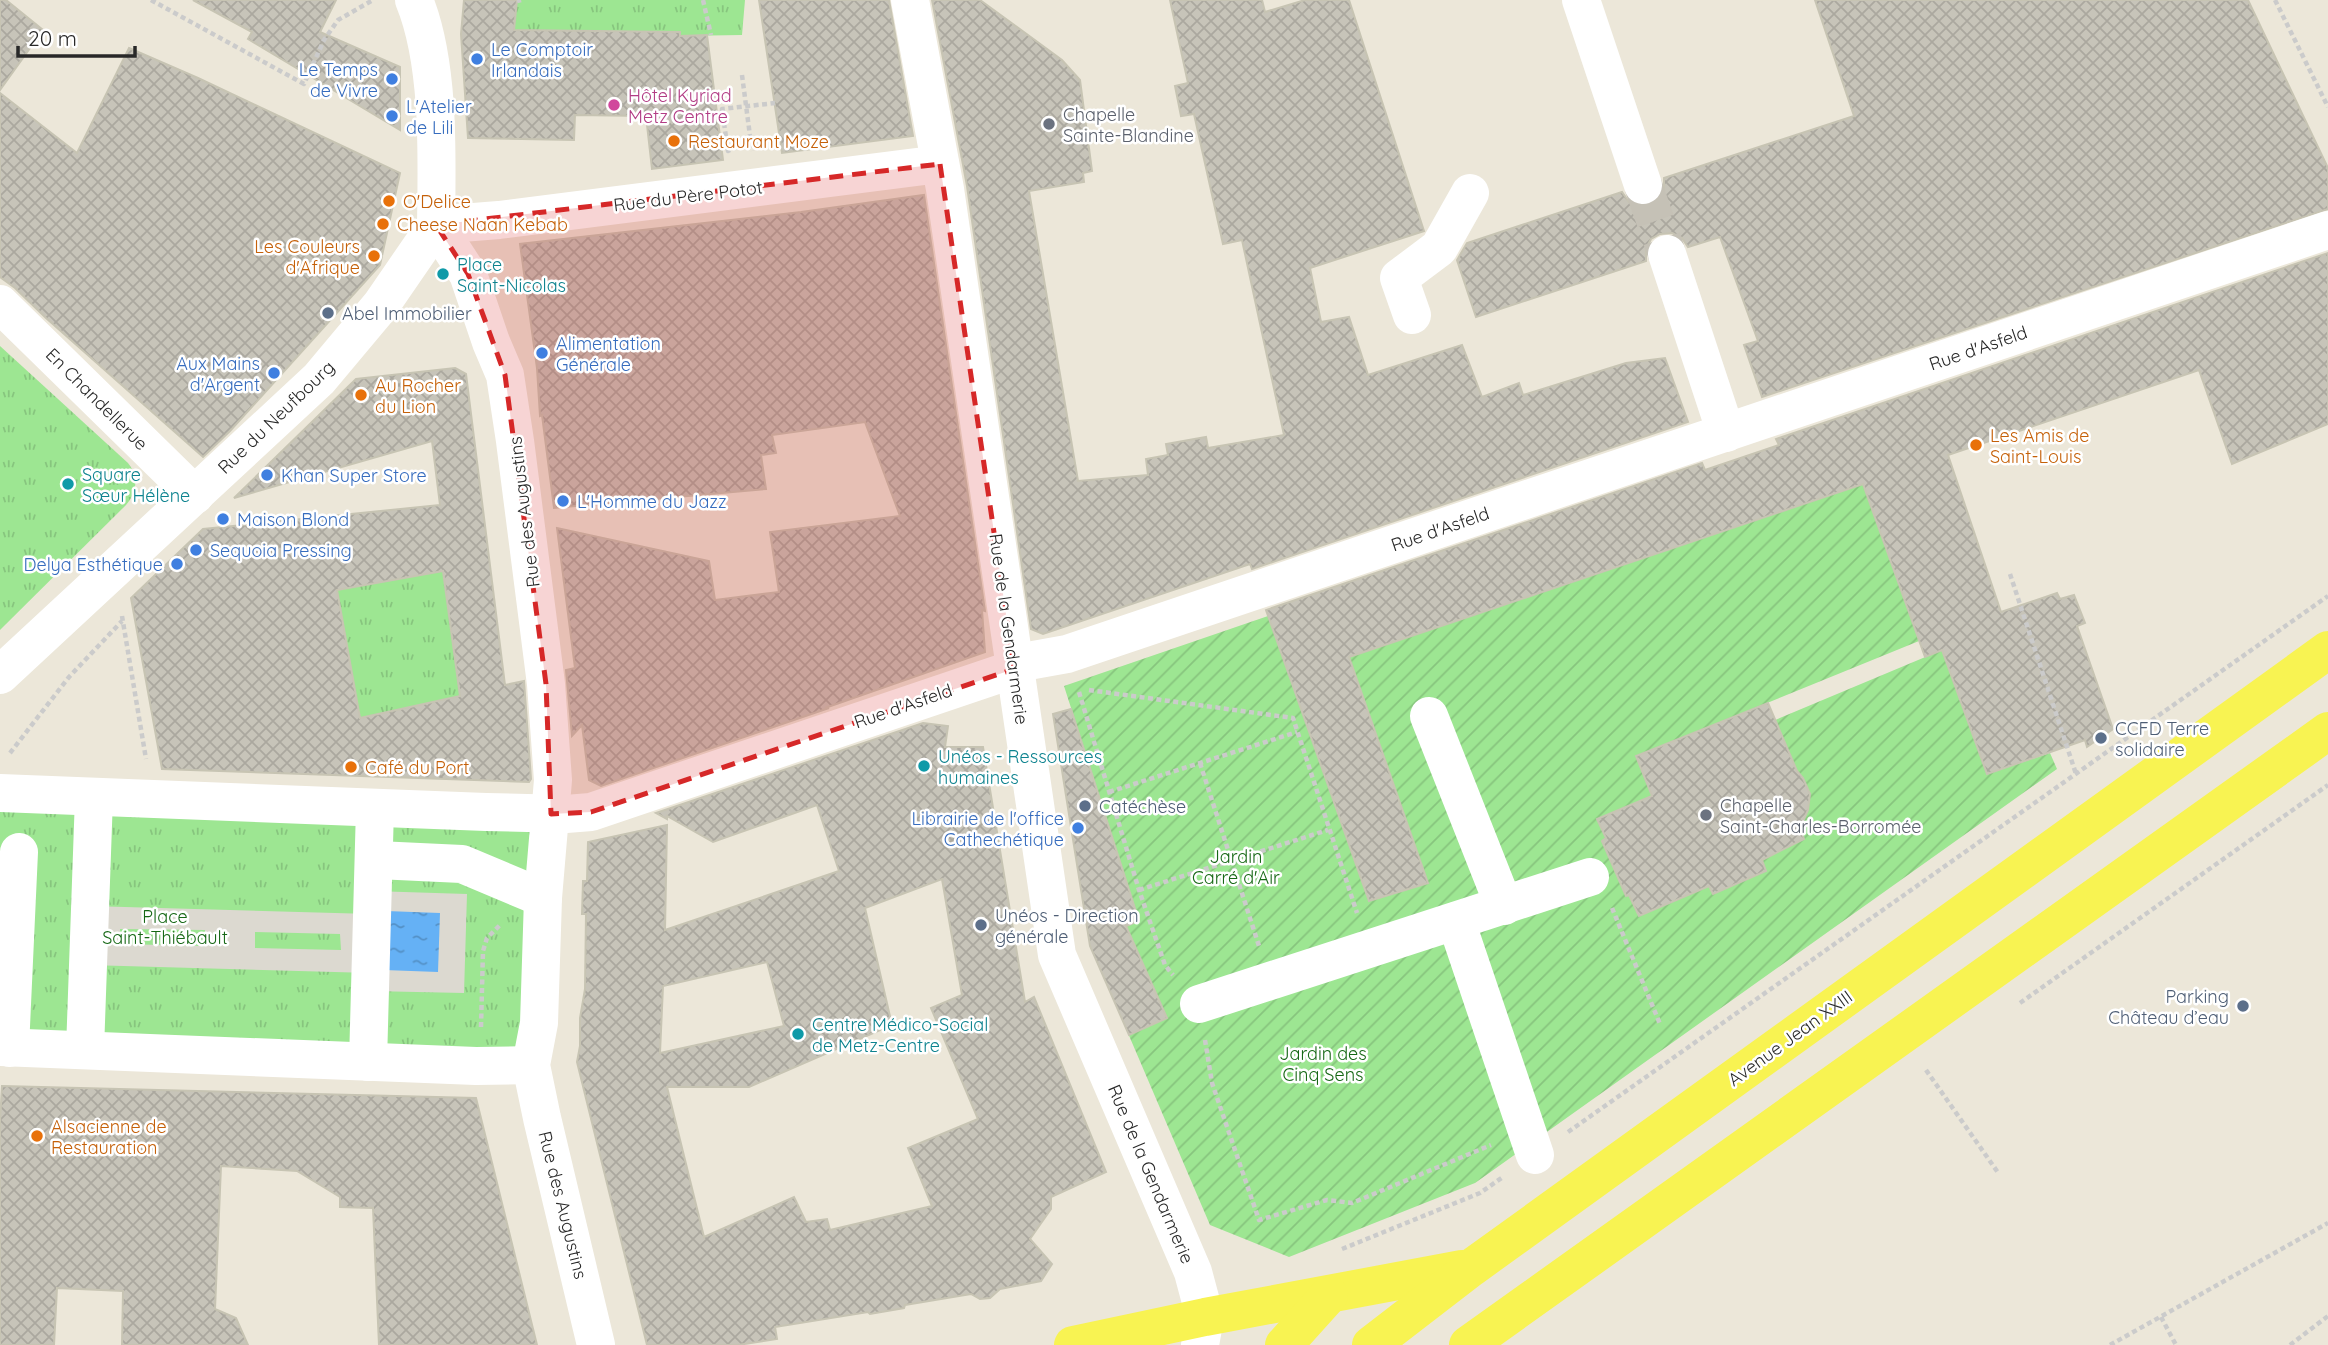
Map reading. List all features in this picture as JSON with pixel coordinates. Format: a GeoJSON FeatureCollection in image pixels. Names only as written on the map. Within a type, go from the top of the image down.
{"type":"FeatureCollection","features":[{"type":"Feature","properties":{"kind":"main road","name":"Avenue Jean XXIII"},"geometry":{"type":"LineString","coordinates":[[1073,1345],[1203,1331],[1329,1294],[1471,1268],[2328,650]]}},
{"type":"Feature","properties":{"kind":"main road"},"geometry":{"type":"LineString","coordinates":[[1468,1345],[2328,731]]}},
{"type":"Feature","properties":{"kind":"main road"},"geometry":{"type":"LineString","coordinates":[[1371,1345],[1471,1268]]}},
{"type":"Feature","properties":{"kind":"main road"},"geometry":{"type":"LineString","coordinates":[[1284,1345],[1329,1294]]}},
{"type":"Feature","properties":{"kind":"street"},"geometry":{"type":"LineString","coordinates":[[414,0],[429,54],[437,155],[436,225]]}},
{"type":"Feature","properties":{"kind":"street","name":"Rue de la Gendarmerie"},"geometry":{"type":"LineString","coordinates":[[910,0],[940,164],[1057,955],[1193,1272],[1203,1331]]}},
{"type":"Feature","properties":{"kind":"street"},"geometry":{"type":"LineString","coordinates":[[1581,0],[1643,185]]}},
{"type":"Feature","properties":{"kind":"street","name":"Rue du Père Potot"},"geometry":{"type":"LineString","coordinates":[[436,225],[499,220],[940,164]]}},
{"type":"Feature","properties":{"kind":"street"},"geometry":{"type":"LineString","coordinates":[[1412,315],[1399,278],[1438,248],[1470,192]]}},
{"type":"Feature","properties":{"kind":"street","name":"Rue du Neufbourg"},"geometry":{"type":"LineString","coordinates":[[0,675],[320,379],[389,296],[436,225]]}},
{"type":"Feature","properties":{"kind":"street","name":"Rue des Augustins"},"geometry":{"type":"LineString","coordinates":[[436,225],[468,274],[505,375],[546,684],[553,780],[551,814]]}},
{"type":"Feature","properties":{"kind":"street","name":"Rue d'Asfeld"},"geometry":{"type":"LineString","coordinates":[[551,814],[591,812],[1014,669],[1028,661],[1067,654],[2328,230]]}},
{"type":"Feature","properties":{"kind":"street"},"geometry":{"type":"LineString","coordinates":[[1667,254],[1726,433]]}},
{"type":"Feature","properties":{"kind":"street","name":"En Chandellerue"},"geometry":{"type":"LineString","coordinates":[[0,304],[195,495]]}},
{"type":"Feature","properties":{"kind":"street"},"geometry":{"type":"LineString","coordinates":[[1429,716],[1504,905]]}},
{"type":"Feature","properties":{"kind":"street"},"geometry":{"type":"LineString","coordinates":[[0,793],[551,814],[542,898],[540,1023],[531,1065],[483,1066],[5,1048],[19,852]]}},
{"type":"Feature","properties":{"kind":"street"},"geometry":{"type":"LineString","coordinates":[[85,1051],[94,797]]}},
{"type":"Feature","properties":{"kind":"street"},"geometry":{"type":"LineString","coordinates":[[368,1062],[374,808]]}},
{"type":"Feature","properties":{"kind":"street"},"geometry":{"type":"LineString","coordinates":[[377,860],[462,864],[542,898]]}},
{"type":"Feature","properties":{"kind":"street"},"geometry":{"type":"LineString","coordinates":[[1199,1004],[1590,877]]}},
{"type":"Feature","properties":{"kind":"street"},"geometry":{"type":"LineString","coordinates":[[1456,921],[1531,1142]]}},
{"type":"Feature","properties":{"kind":"street","name":"Rue des Augustins"},"geometry":{"type":"LineString","coordinates":[[531,1065],[596,1345]]}},
{"type":"Feature","properties":{"kind":"path"},"geometry":{"type":"LineString","coordinates":[[151,0],[304,84],[324,40],[338,20],[373,0]]}},
{"type":"Feature","properties":{"kind":"path"},"geometry":{"type":"LineString","coordinates":[[704,0],[711,35]]}},
{"type":"Feature","properties":{"kind":"path"},"geometry":{"type":"LineString","coordinates":[[2275,0],[2328,107]]}},
{"type":"Feature","properties":{"kind":"path"},"geometry":{"type":"LineString","coordinates":[[742,75],[757,188]]}},
{"type":"Feature","properties":{"kind":"path"},"geometry":{"type":"LineString","coordinates":[[752,147],[728,150],[723,109],[775,103]]}},
{"type":"Feature","properties":{"kind":"path"},"geometry":{"type":"LineString","coordinates":[[112,570],[147,761],[148,799]]}},
{"type":"Feature","properties":{"kind":"path"},"geometry":{"type":"LineString","coordinates":[[2010,574],[2076,774]]}},
{"type":"Feature","properties":{"kind":"path"},"geometry":{"type":"LineString","coordinates":[[1331,1253],[1480,1194],[1531,1142],[2076,774],[2328,596]]}},
{"type":"Feature","properties":{"kind":"path"},"geometry":{"type":"LineString","coordinates":[[8,755],[69,677],[123,620]]}},
{"type":"Feature","properties":{"kind":"path"},"geometry":{"type":"LineString","coordinates":[[1369,950],[1293,718],[1078,688],[1139,890],[1165,965],[1199,1004],[1212,1083],[1259,1220],[1327,1200],[1352,1203],[1531,1142]]}},
{"type":"Feature","properties":{"kind":"path"},"geometry":{"type":"LineString","coordinates":[[1109,792],[1297,732]]}},
{"type":"Feature","properties":{"kind":"path"},"geometry":{"type":"LineString","coordinates":[[1200,763],[1271,982]]}},
{"type":"Feature","properties":{"kind":"path"},"geometry":{"type":"LineString","coordinates":[[1139,890],[1329,830]]}},
{"type":"Feature","properties":{"kind":"path"},"geometry":{"type":"LineString","coordinates":[[1590,877],[1607,897],[1660,1024]]}},
{"type":"Feature","properties":{"kind":"path"},"geometry":{"type":"LineString","coordinates":[[483,1066],[483,951],[486,938],[531,899],[542,898]]}},
{"type":"Feature","properties":{"kind":"path"},"geometry":{"type":"LineString","coordinates":[[1926,1070],[1999,1174]]}},
{"type":"Feature","properties":{"kind":"path"},"geometry":{"type":"LineString","coordinates":[[2110,1345],[2328,1223]]}},
{"type":"Feature","properties":{"kind":"path"},"geometry":{"type":"LineString","coordinates":[[2290,1345],[2328,1316]]}},
{"type":"Feature","properties":{"kind":"path"},"geometry":{"type":"LineString","coordinates":[[2161,1317],[2176,1345]]}},
{"type":"Feature","properties":{"kind":"highlighted area"},"geometry":{"type":"Polygon","coordinates":[[[940,164],[1014,669],[591,812],[551,814],[546,684],[505,375],[468,274],[436,225],[940,164]]]}},
{"type":"Feature","properties":{"kind":"green space"},"geometry":{"type":"Polygon","coordinates":[[[517,0],[745,0],[742,35],[680,36],[679,32],[514,30],[517,0]]]}},
{"type":"Feature","properties":{"kind":"green space","name":"Square Sœur Hélène"},"geometry":{"type":"Polygon","coordinates":[[[0,346],[128,463],[134,474],[135,484],[126,505],[0,630],[0,346]]]}},
{"type":"Feature","properties":{"kind":"green space","name":"Jardin des Cinq Sens"},"geometry":{"type":"Polygon","coordinates":[[[1863,484],[1919,641],[1637,756],[1644,775],[1942,650],[1987,774],[2050,753],[2057,769],[1475,1183],[1289,1257],[1210,1225],[1089,942],[1139,920],[1064,686],[1268,616],[1369,901],[1349,656],[1863,484]]]}},
{"type":"Feature","properties":{"kind":"green space"},"geometry":{"type":"Polygon","coordinates":[[[443,571],[460,696],[360,719],[337,590],[443,571]]]}},
{"type":"Feature","properties":{"kind":"green space","name":"Place Saint-Thiébault"},"geometry":{"type":"Polygon","coordinates":[[[0,793],[551,814],[531,1065],[0,1047],[0,793]]]}},
{"type":"Feature","properties":{"kind":"shaded area"},"geometry":{"type":"Polygon","coordinates":[[[372,891],[467,894],[464,993],[370,991],[370,973],[88,965],[90,906],[371,914],[372,891]],[[120,929],[120,944],[205,946],[205,930],[120,929]],[[255,932],[255,948],[341,950],[340,934],[255,932]]]}},
{"type":"Feature","properties":{"kind":"water"},"geometry":{"type":"Polygon","coordinates":[[[386,911],[440,913],[438,972],[384,970],[386,911]]]}},
{"type":"Feature","properties":{"kind":"building"},"geometry":{"type":"Polygon","coordinates":[[[0,0],[6,0],[43,30],[0,90],[0,0]]]}},
{"type":"Feature","properties":{"kind":"building"},"geometry":{"type":"Polygon","coordinates":[[[193,0],[336,0],[320,32],[400,67],[400,130],[248,39],[252,32],[193,0]]]}},
{"type":"Feature","properties":{"kind":"building"},"geometry":{"type":"Polygon","coordinates":[[[464,0],[517,0],[514,30],[680,32],[680,36],[707,35],[723,160],[652,169],[646,116],[575,115],[574,140],[468,138],[461,34],[464,0]]]}},
{"type":"Feature","properties":{"kind":"building"},"geometry":{"type":"Polygon","coordinates":[[[759,0],[889,0],[913,136],[782,153],[759,0]]]}},
{"type":"Feature","properties":{"kind":"building"},"geometry":{"type":"Polygon","coordinates":[[[932,0],[980,0],[1062,60],[1080,80],[1092,171],[1083,173],[1084,182],[1029,191],[1078,481],[1148,475],[1146,459],[1168,455],[1166,444],[1206,437],[1208,448],[1284,435],[1242,240],[1223,244],[1194,114],[1181,116],[1175,86],[1188,83],[1170,0],[1262,0],[1265,12],[1305,0],[1349,0],[1424,231],[1310,268],[1321,322],[1349,317],[1368,375],[1462,345],[1482,397],[1519,383],[1523,395],[1626,363],[1665,358],[1688,422],[1252,569],[1250,564],[1043,634],[1031,629],[967,186],[932,0]]]}},
{"type":"Feature","properties":{"kind":"building"},"geometry":{"type":"Polygon","coordinates":[[[1815,0],[2248,0],[2328,168],[2328,209],[1762,397],[1744,345],[1758,341],[1720,237],[1688,247],[1682,238],[1672,233],[1660,234],[1651,239],[1646,249],[1646,261],[1476,317],[1457,260],[1467,243],[1622,192],[1629,202],[1638,206],[1649,206],[1660,199],[1664,190],[1664,178],[1854,116],[1815,0]]]}},
{"type":"Feature","properties":{"kind":"building"},"geometry":{"type":"Polygon","coordinates":[[[129,48],[400,173],[380,265],[230,431],[203,457],[0,277],[0,93],[77,153],[129,48]]]}},
{"type":"Feature","properties":{"kind":"building"},"geometry":{"type":"Polygon","coordinates":[[[924,195],[985,611],[982,610],[985,652],[601,786],[589,780],[582,725],[572,736],[566,670],[575,668],[557,528],[709,561],[715,600],[779,592],[770,532],[900,516],[865,422],[772,435],[776,453],[761,455],[766,489],[554,508],[542,415],[540,416],[537,368],[520,244],[924,195]]]}},
{"type":"Feature","properties":{"kind":"building"},"geometry":{"type":"Polygon","coordinates":[[[2328,253],[2328,424],[2232,464],[2199,370],[1948,455],[2001,612],[2057,593],[2060,599],[2074,595],[2085,623],[2077,626],[2113,729],[2087,747],[2085,740],[1987,774],[1942,650],[1925,657],[1863,484],[1349,657],[1428,883],[1369,901],[1266,610],[1702,463],[1705,470],[1779,445],[1776,439],[2328,253]]]}},
{"type":"Feature","properties":{"kind":"building"},"geometry":{"type":"Polygon","coordinates":[[[455,368],[466,374],[505,685],[524,681],[531,779],[529,782],[162,769],[131,598],[203,529],[440,505],[432,441],[234,498],[356,379],[455,368]],[[443,571],[337,590],[360,718],[460,696],[443,571]]]}},
{"type":"Feature","properties":{"kind":"building","name":"Chapelle Saint-Charles-Borromée"},"geometry":{"type":"Polygon","coordinates":[[[1768,703],[1797,771],[1810,794],[1808,810],[1800,828],[1804,839],[1762,860],[1766,871],[1713,894],[1709,886],[1639,916],[1629,895],[1626,896],[1602,841],[1606,838],[1597,819],[1652,796],[1636,756],[1768,703]]]}},
{"type":"Feature","properties":{"kind":"building","name":"Catéchèse"},"geometry":{"type":"Polygon","coordinates":[[[1071,709],[1139,921],[1126,926],[1167,1018],[1129,1035],[1090,946],[1053,714],[1071,709]]]}},
{"type":"Feature","properties":{"kind":"building"},"geometry":{"type":"Polygon","coordinates":[[[923,723],[948,726],[945,747],[983,747],[1025,1002],[1034,997],[1106,1172],[1051,1197],[1051,1209],[1030,1239],[1052,1264],[1041,1281],[1000,1289],[990,1298],[980,1299],[971,1294],[870,1314],[868,1312],[775,1327],[777,1339],[738,1345],[647,1345],[577,1062],[585,989],[586,914],[582,914],[583,881],[587,881],[588,842],[667,825],[665,930],[839,871],[817,805],[713,842],[667,816],[667,819],[656,813],[923,723]],[[942,879],[865,908],[892,1025],[749,1087],[667,1087],[704,1237],[794,1197],[806,1222],[827,1219],[830,1230],[932,1206],[908,1148],[978,1119],[931,1008],[962,995],[942,879]],[[767,962],[663,986],[660,1053],[784,1026],[767,962]]]}},
{"type":"Feature","properties":{"kind":"building"},"geometry":{"type":"Polygon","coordinates":[[[2,1086],[476,1098],[537,1345],[379,1345],[373,1208],[340,1207],[340,1197],[297,1171],[221,1166],[215,1309],[236,1318],[248,1345],[122,1345],[123,1291],[57,1288],[54,1345],[0,1345],[2,1086]]]}},
{"type":"Feature","properties":{"kind":"tunnel"},"geometry":{"type":"LineString","coordinates":[[1643,185],[1667,254]]}},
{"type":"Feature","properties":{"kind":"place","name":"Le Comptoir Irlandais"},"geometry":{"type":"Point","coordinates":[477,59]}},
{"type":"Feature","properties":{"kind":"place","name":"Le Temps de Vivre"},"geometry":{"type":"Point","coordinates":[392,79]}},
{"type":"Feature","properties":{"kind":"place","name":"Hôtel Kyriad Metz Centre"},"geometry":{"type":"Point","coordinates":[614,105]}},
{"type":"Feature","properties":{"kind":"place","name":"L'Atelier de Lili"},"geometry":{"type":"Point","coordinates":[392,116]}},
{"type":"Feature","properties":{"kind":"place","name":"Chapelle Sainte-Blandine"},"geometry":{"type":"Point","coordinates":[1049,124]}},
{"type":"Feature","properties":{"kind":"place","name":"Restaurant Moze"},"geometry":{"type":"Point","coordinates":[674,141]}},
{"type":"Feature","properties":{"kind":"place","name":"O'Delice"},"geometry":{"type":"Point","coordinates":[389,201]}},
{"type":"Feature","properties":{"kind":"place","name":"Cheese Naan Kebab"},"geometry":{"type":"Point","coordinates":[383,224]}},
{"type":"Feature","properties":{"kind":"place","name":"Les Couleurs d'Afrique"},"geometry":{"type":"Point","coordinates":[374,256]}},
{"type":"Feature","properties":{"kind":"place","name":"Place Saint-Nicolas"},"geometry":{"type":"Point","coordinates":[443,274]}},
{"type":"Feature","properties":{"kind":"place","name":"Abel Immobilier"},"geometry":{"type":"Point","coordinates":[328,313]}},
{"type":"Feature","properties":{"kind":"place","name":"Alimentation Générale"},"geometry":{"type":"Point","coordinates":[542,353]}},
{"type":"Feature","properties":{"kind":"place","name":"Aux Mains d'Argent"},"geometry":{"type":"Point","coordinates":[274,373]}},
{"type":"Feature","properties":{"kind":"place","name":"Au Rocher du Lion"},"geometry":{"type":"Point","coordinates":[361,395]}},
{"type":"Feature","properties":{"kind":"place","name":"Les Amis de Saint-Louis"},"geometry":{"type":"Point","coordinates":[1976,445]}},
{"type":"Feature","properties":{"kind":"place","name":"Khan Super Store"},"geometry":{"type":"Point","coordinates":[267,475]}},
{"type":"Feature","properties":{"kind":"place","name":"Square Sœur Hélène"},"geometry":{"type":"Point","coordinates":[68,484]}},
{"type":"Feature","properties":{"kind":"place","name":"L'Homme du Jazz"},"geometry":{"type":"Point","coordinates":[563,501]}},
{"type":"Feature","properties":{"kind":"place","name":"Maison Blond"},"geometry":{"type":"Point","coordinates":[223,519]}},
{"type":"Feature","properties":{"kind":"place","name":"Sequoia Pressing"},"geometry":{"type":"Point","coordinates":[196,550]}},
{"type":"Feature","properties":{"kind":"place","name":"Delya Esthétique"},"geometry":{"type":"Point","coordinates":[177,564]}},
{"type":"Feature","properties":{"kind":"place","name":"CCFD Terre solidaire"},"geometry":{"type":"Point","coordinates":[2101,738]}},
{"type":"Feature","properties":{"kind":"place","name":"Unéos - Ressources humaines"},"geometry":{"type":"Point","coordinates":[924,766]}},
{"type":"Feature","properties":{"kind":"place","name":"Café du Port"},"geometry":{"type":"Point","coordinates":[351,767]}},
{"type":"Feature","properties":{"kind":"place","name":"Catéchèse"},"geometry":{"type":"Point","coordinates":[1085,806]}},
{"type":"Feature","properties":{"kind":"place","name":"Chapelle Saint-Charles-Borromée"},"geometry":{"type":"Point","coordinates":[1706,815]}},
{"type":"Feature","properties":{"kind":"place","name":"Librairie de l'office Cathechétique"},"geometry":{"type":"Point","coordinates":[1078,828]}},
{"type":"Feature","properties":{"kind":"place","name":"Unéos - Direction générale"},"geometry":{"type":"Point","coordinates":[981,925]}},
{"type":"Feature","properties":{"kind":"place","name":"Parking Château d’eau"},"geometry":{"type":"Point","coordinates":[2243,1006]}},
{"type":"Feature","properties":{"kind":"place","name":"Centre Médico-Social de Metz-Centre"},"geometry":{"type":"Point","coordinates":[798,1034]}},
{"type":"Feature","properties":{"kind":"place","name":"Alsacienne de Restauration"},"geometry":{"type":"Point","coordinates":[37,1136]}},
{"type":"Feature","properties":{"kind":"park label","name":"Jardin Carré d'Air"},"geometry":{"type":"Point","coordinates":[1236,866]}}]}
